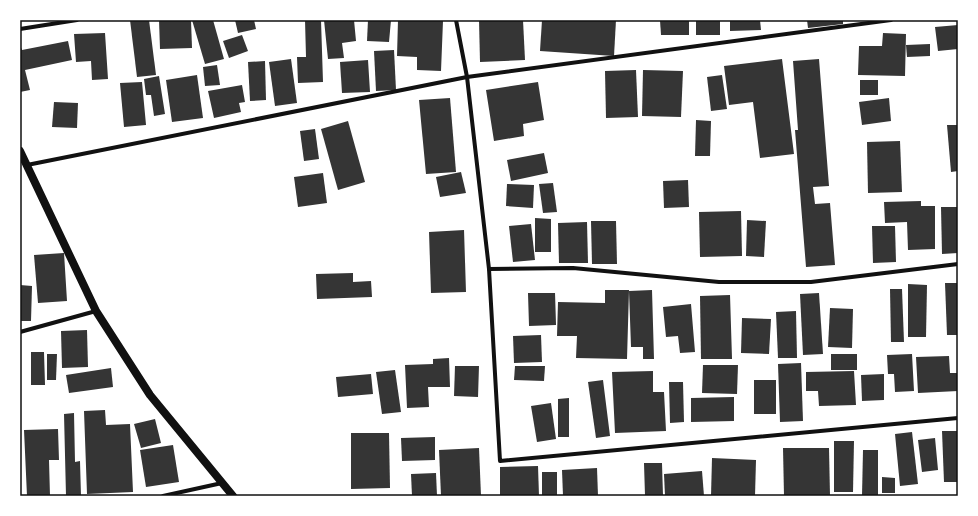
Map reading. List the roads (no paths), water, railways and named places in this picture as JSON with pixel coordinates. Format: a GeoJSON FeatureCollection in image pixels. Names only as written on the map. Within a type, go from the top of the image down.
{"type":"FeatureCollection","features":[{"type":"Feature","properties":{"kind":"main road"},"geometry":{"type":"LineString","coordinates":[[20,151],[96,311],[150,395],[233,496]]}},
{"type":"Feature","properties":{"kind":"street"},"geometry":{"type":"LineString","coordinates":[[20,29],[77,20]]}},
{"type":"Feature","properties":{"kind":"street"},"geometry":{"type":"LineString","coordinates":[[456,20],[467,77],[489,269],[500,461],[958,418]]}},
{"type":"Feature","properties":{"kind":"street"},"geometry":{"type":"LineString","coordinates":[[26,166],[467,77],[891,20]]}},
{"type":"Feature","properties":{"kind":"street"},"geometry":{"type":"LineString","coordinates":[[489,269],[573,268],[719,282],[811,282],[958,264]]}},
{"type":"Feature","properties":{"kind":"street"},"geometry":{"type":"LineString","coordinates":[[20,332],[96,311]]}},
{"type":"Feature","properties":{"kind":"street"},"geometry":{"type":"LineString","coordinates":[[163,496],[222,483]]}}]}
